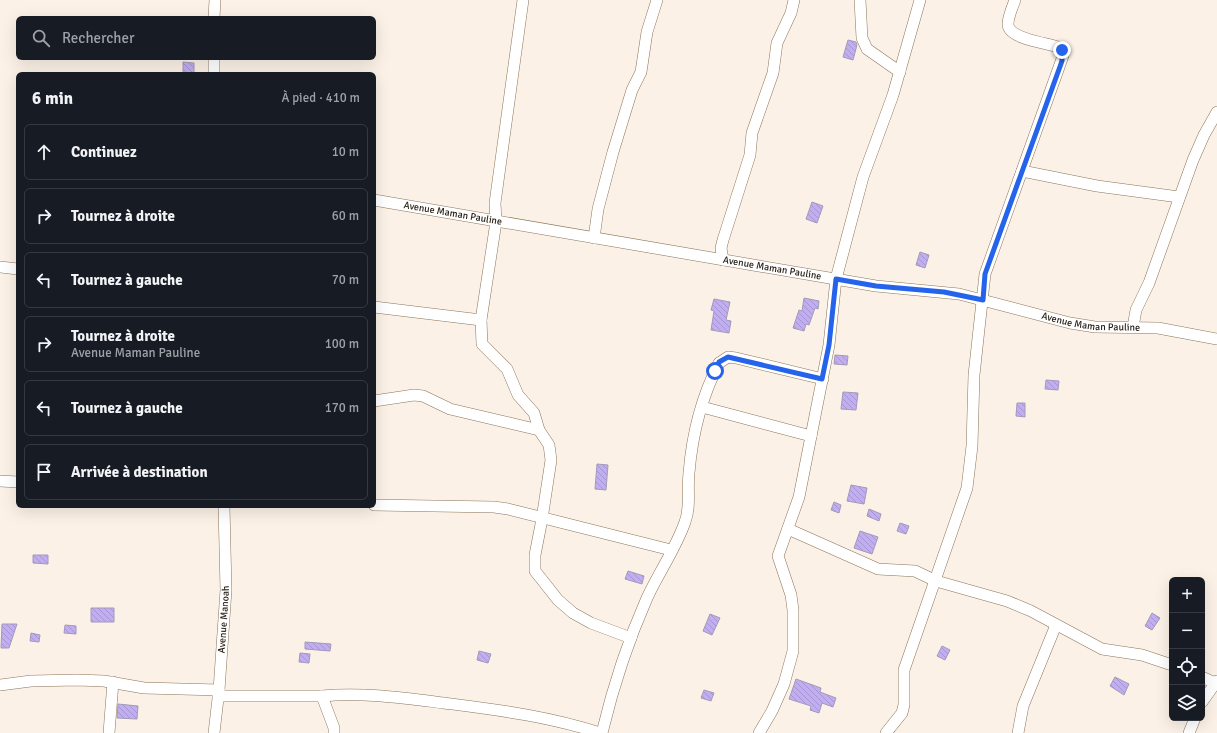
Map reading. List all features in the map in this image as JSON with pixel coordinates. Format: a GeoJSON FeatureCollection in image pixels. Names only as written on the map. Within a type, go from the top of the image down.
{"type":"FeatureCollection","features":[{"type":"Feature","properties":{"kind":"street"},"geometry":{"type":"LineString","coordinates":[[214,16],[215,0]]}},
{"type":"Feature","properties":{"kind":"street"},"geometry":{"type":"LineString","coordinates":[[523,0],[495,203],[496,222],[481,320],[482,344],[507,369],[518,395],[534,413],[539,430],[549,445],[551,454],[534,571],[558,600],[573,613],[591,623],[631,638]]}},
{"type":"Feature","properties":{"kind":"street"},"geometry":{"type":"LineString","coordinates":[[594,238],[598,209],[611,158],[632,90],[642,72],[647,32],[657,0]]}},
{"type":"Feature","properties":{"kind":"street"},"geometry":{"type":"LineString","coordinates":[[724,260],[721,248],[750,155],[752,133],[773,73],[776,43],[791,13],[794,0]]}},
{"type":"Feature","properties":{"kind":"street"},"geometry":{"type":"LineString","coordinates":[[860,0],[862,38],[867,49],[900,72]]}},
{"type":"Feature","properties":{"kind":"street"},"geometry":{"type":"LineString","coordinates":[[759,733],[772,711],[784,684],[793,651],[793,610],[791,595],[778,556],[799,498],[829,345],[836,279],[863,177],[900,72],[906,44],[920,0]]}},
{"type":"Feature","properties":{"kind":"street"},"geometry":{"type":"LineString","coordinates":[[886,733],[902,713],[904,705],[904,670],[967,488],[972,446],[974,376],[985,274],[1063,56],[1062,50],[1058,47],[1020,37],[1011,32],[1008,24],[1015,0]]}},
{"type":"Feature","properties":{"kind":"street"},"geometry":{"type":"LineString","coordinates":[[214,60],[214,72]]}},
{"type":"Feature","properties":{"kind":"street"},"geometry":{"type":"LineString","coordinates":[[1133,327],[1136,310],[1146,292],[1179,197],[1201,141],[1217,112]]}},
{"type":"Feature","properties":{"kind":"street"},"geometry":{"type":"LineString","coordinates":[[1022,171],[1097,186],[1179,197]]}},
{"type":"Feature","properties":{"kind":"street","name":"Avenue Maman Pauline"},"geometry":{"type":"LineString","coordinates":[[376,200],[876,286],[944,292],[983,300],[1070,323],[1095,327],[1133,327],[1172,330],[1217,337]]}},
{"type":"Feature","properties":{"kind":"street"},"geometry":{"type":"LineString","coordinates":[[0,267],[16,268]]}},
{"type":"Feature","properties":{"kind":"street"},"geometry":{"type":"LineString","coordinates":[[376,307],[481,320]]}},
{"type":"Feature","properties":{"kind":"street"},"geometry":{"type":"LineString","coordinates":[[0,685],[52,680],[113,682],[144,688],[218,693],[322,696],[339,694],[405,698],[472,706],[547,718],[601,733],[631,638],[647,598],[688,513],[689,473],[698,421],[719,362],[728,357],[822,379]]}},
{"type":"Feature","properties":{"kind":"street"},"geometry":{"type":"LineString","coordinates":[[376,401],[414,395],[423,396],[450,409],[539,430]]}},
{"type":"Feature","properties":{"kind":"street"},"geometry":{"type":"LineString","coordinates":[[702,407],[811,436]]}},
{"type":"Feature","properties":{"kind":"street"},"geometry":{"type":"LineString","coordinates":[[0,481],[16,482]]}},
{"type":"Feature","properties":{"kind":"street"},"geometry":{"type":"LineString","coordinates":[[376,505],[494,507],[626,537],[671,550]]}},
{"type":"Feature","properties":{"kind":"street","name":"Avenue Manoah"},"geometry":{"type":"LineString","coordinates":[[214,733],[226,590],[224,508]]}},
{"type":"Feature","properties":{"kind":"street"},"geometry":{"type":"LineString","coordinates":[[788,529],[878,569],[915,571],[936,581],[1007,601],[1031,611],[1102,649],[1142,655],[1169,663]]}},
{"type":"Feature","properties":{"kind":"street"},"geometry":{"type":"LineString","coordinates":[[1018,733],[1023,706],[1056,625]]}},
{"type":"Feature","properties":{"kind":"street"},"geometry":{"type":"LineString","coordinates":[[1205,678],[1217,683],[1205,698]]}},
{"type":"Feature","properties":{"kind":"street"},"geometry":{"type":"LineString","coordinates":[[109,733],[113,682]]}},
{"type":"Feature","properties":{"kind":"street"},"geometry":{"type":"LineString","coordinates":[[322,696],[334,728],[334,733]]}},
{"type":"Feature","properties":{"kind":"street"},"geometry":{"type":"LineString","coordinates":[[1189,733],[1194,721]]}},
{"type":"Feature","properties":{"kind":"building"},"geometry":{"type":"Polygon","coordinates":[[[848,40],[856,42],[857,45],[853,60],[843,57],[848,40]]]}},
{"type":"Feature","properties":{"kind":"building"},"geometry":{"type":"Polygon","coordinates":[[[183,62],[194,63],[194,72],[183,72],[183,62]]]}},
{"type":"Feature","properties":{"kind":"building"},"geometry":{"type":"Polygon","coordinates":[[[812,202],[823,206],[817,223],[806,219],[812,202]]]}},
{"type":"Feature","properties":{"kind":"building"},"geometry":{"type":"Polygon","coordinates":[[[920,252],[929,255],[925,268],[916,265],[920,252]]]}},
{"type":"Feature","properties":{"kind":"building"},"geometry":{"type":"Polygon","coordinates":[[[804,298],[819,301],[818,309],[815,308],[809,325],[806,324],[804,331],[793,328],[799,310],[802,311],[804,298]]]}},
{"type":"Feature","properties":{"kind":"building"},"geometry":{"type":"Polygon","coordinates":[[[714,299],[730,302],[726,320],[731,321],[729,333],[711,330],[714,311],[711,310],[714,299]]]}},
{"type":"Feature","properties":{"kind":"building"},"geometry":{"type":"Polygon","coordinates":[[[835,355],[848,356],[847,365],[834,364],[835,355]]]}},
{"type":"Feature","properties":{"kind":"building"},"geometry":{"type":"Polygon","coordinates":[[[1046,380],[1059,381],[1058,390],[1045,389],[1046,380]]]}},
{"type":"Feature","properties":{"kind":"building"},"geometry":{"type":"Polygon","coordinates":[[[843,392],[858,393],[856,410],[841,409],[843,392]]]}},
{"type":"Feature","properties":{"kind":"building"},"geometry":{"type":"Polygon","coordinates":[[[1017,403],[1025,403],[1025,417],[1016,416],[1017,403]]]}},
{"type":"Feature","properties":{"kind":"building"},"geometry":{"type":"Polygon","coordinates":[[[597,464],[608,465],[606,490],[595,489],[597,464]]]}},
{"type":"Feature","properties":{"kind":"building"},"geometry":{"type":"Polygon","coordinates":[[[851,485],[867,488],[864,504],[847,501],[851,485]]]}},
{"type":"Feature","properties":{"kind":"building"},"geometry":{"type":"Polygon","coordinates":[[[834,502],[841,505],[839,513],[831,510],[834,502]]]}},
{"type":"Feature","properties":{"kind":"building"},"geometry":{"type":"Polygon","coordinates":[[[869,509],[881,514],[879,521],[867,516],[869,509]]]}},
{"type":"Feature","properties":{"kind":"building"},"geometry":{"type":"Polygon","coordinates":[[[900,523],[909,526],[906,534],[897,531],[900,523]]]}},
{"type":"Feature","properties":{"kind":"building"},"geometry":{"type":"Polygon","coordinates":[[[860,531],[878,537],[872,554],[854,548],[860,531]]]}},
{"type":"Feature","properties":{"kind":"building"},"geometry":{"type":"Polygon","coordinates":[[[33,555],[48,555],[48,564],[33,563],[33,555]]]}},
{"type":"Feature","properties":{"kind":"building"},"geometry":{"type":"Polygon","coordinates":[[[628,571],[644,576],[642,584],[625,579],[628,571]]]}},
{"type":"Feature","properties":{"kind":"building"},"geometry":{"type":"Polygon","coordinates":[[[91,608],[114,608],[114,622],[91,622],[91,608]]]}},
{"type":"Feature","properties":{"kind":"building"},"geometry":{"type":"Polygon","coordinates":[[[1152,613],[1160,618],[1152,630],[1145,626],[1152,613]]]}},
{"type":"Feature","properties":{"kind":"building"},"geometry":{"type":"Polygon","coordinates":[[[710,614],[720,618],[712,635],[703,631],[710,614]]]}},
{"type":"Feature","properties":{"kind":"building"},"geometry":{"type":"Polygon","coordinates":[[[2,624],[17,624],[9,648],[1,648],[2,624]]]}},
{"type":"Feature","properties":{"kind":"building"},"geometry":{"type":"Polygon","coordinates":[[[65,625],[76,626],[76,634],[64,633],[65,625]]]}},
{"type":"Feature","properties":{"kind":"building"},"geometry":{"type":"Polygon","coordinates":[[[31,633],[40,635],[39,642],[30,641],[31,633]]]}},
{"type":"Feature","properties":{"kind":"building"},"geometry":{"type":"Polygon","coordinates":[[[305,642],[331,644],[330,651],[305,649],[305,642]]]}},
{"type":"Feature","properties":{"kind":"building"},"geometry":{"type":"Polygon","coordinates":[[[942,646],[950,650],[945,660],[937,656],[942,646]]]}},
{"type":"Feature","properties":{"kind":"building"},"geometry":{"type":"Polygon","coordinates":[[[479,651],[491,654],[488,663],[477,660],[479,651]]]}},
{"type":"Feature","properties":{"kind":"building"},"geometry":{"type":"Polygon","coordinates":[[[300,653],[310,654],[309,663],[299,662],[300,653]]]}},
{"type":"Feature","properties":{"kind":"building"},"geometry":{"type":"Polygon","coordinates":[[[1115,677],[1129,684],[1124,695],[1110,686],[1115,677]]]}},
{"type":"Feature","properties":{"kind":"building"},"geometry":{"type":"Polygon","coordinates":[[[796,679],[821,688],[820,692],[836,698],[833,707],[822,703],[819,713],[810,710],[811,706],[789,699],[796,679]]]}},
{"type":"Feature","properties":{"kind":"building"},"geometry":{"type":"Polygon","coordinates":[[[704,690],[714,693],[711,701],[701,698],[704,690]]]}},
{"type":"Feature","properties":{"kind":"building"},"geometry":{"type":"Polygon","coordinates":[[[118,704],[138,706],[137,719],[117,718],[118,704]]]}},
{"type":"Feature","properties":{"kind":"route"},"geometry":{"type":"LineString","coordinates":[[715,371],[719,362],[728,357],[822,379],[829,345],[831,311],[836,279],[876,286],[944,292],[970,296],[983,300],[985,274],[1062,61],[1062,50]]}}]}
